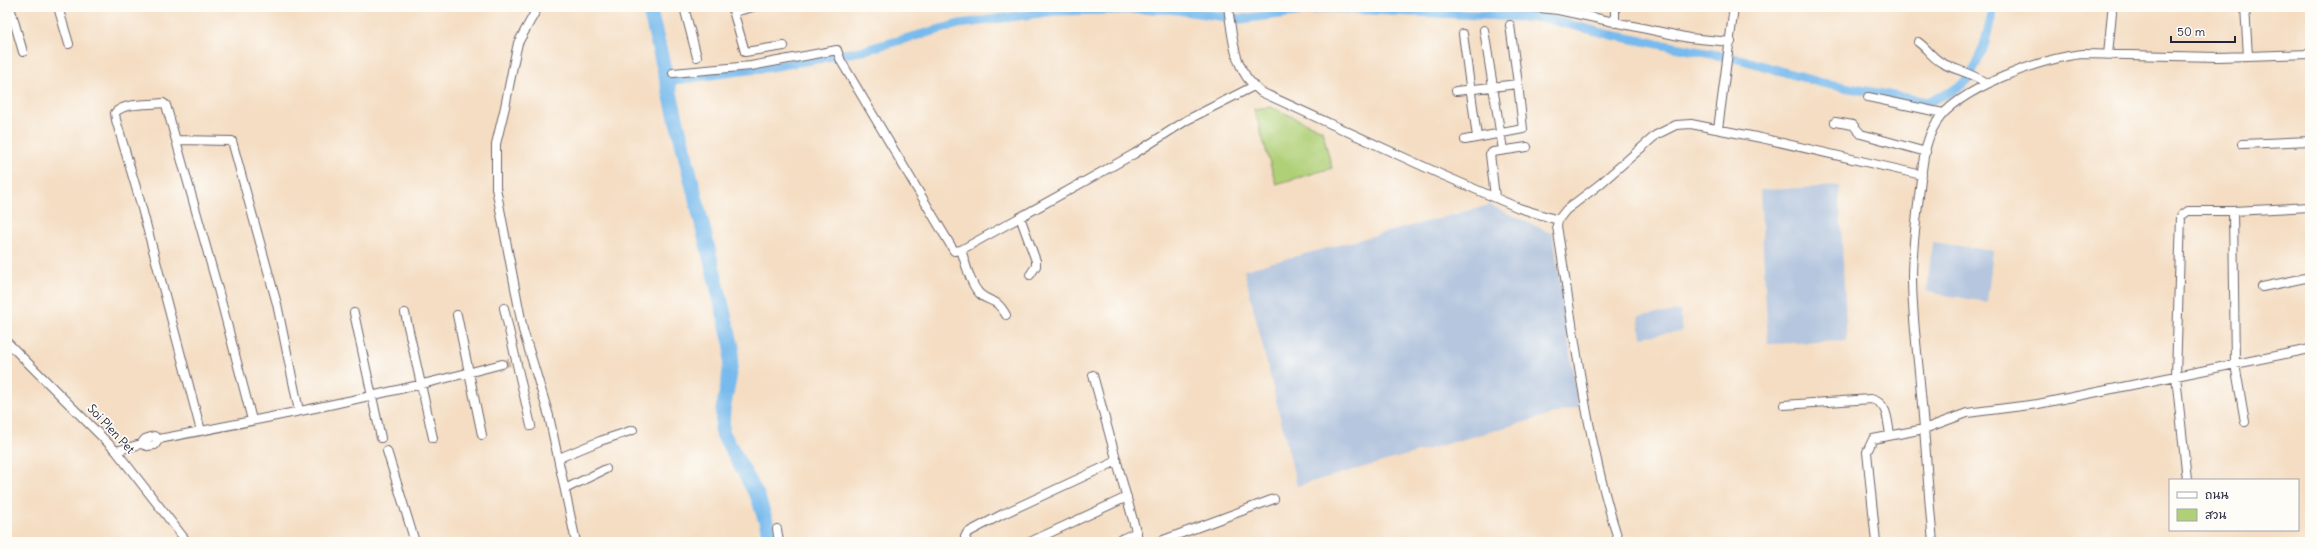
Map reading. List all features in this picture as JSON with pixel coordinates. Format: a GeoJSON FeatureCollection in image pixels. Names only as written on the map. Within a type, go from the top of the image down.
{"type":"FeatureCollection","features":[{"type":"Feature","properties":{"kind":"street"},"geometry":{"type":"LineString","coordinates":[[10,7],[23,52]]}},
{"type":"Feature","properties":{"kind":"street"},"geometry":{"type":"LineString","coordinates":[[58,7],[69,44]]}},
{"type":"Feature","properties":{"kind":"street"},"geometry":{"type":"LineString","coordinates":[[538,7],[518,43],[496,144],[496,188],[512,281],[530,357],[549,416],[576,542]]}},
{"type":"Feature","properties":{"kind":"street"},"geometry":{"type":"LineString","coordinates":[[684,7],[697,56]]}},
{"type":"Feature","properties":{"kind":"street"},"geometry":{"type":"LineString","coordinates":[[753,7],[733,10],[745,52],[784,46]]}},
{"type":"Feature","properties":{"kind":"street"},"geometry":{"type":"LineString","coordinates":[[1531,7],[1558,10],[1615,23],[1730,45]]}},
{"type":"Feature","properties":{"kind":"street"},"geometry":{"type":"LineString","coordinates":[[1615,7],[1615,23]]}},
{"type":"Feature","properties":{"kind":"street"},"geometry":{"type":"LineString","coordinates":[[1718,129],[1734,7]]}},
{"type":"Feature","properties":{"kind":"street"},"geometry":{"type":"LineString","coordinates":[[2245,7],[2248,56]]}},
{"type":"Feature","properties":{"kind":"street"},"geometry":{"type":"LineString","coordinates":[[1228,10],[1240,67],[1245,77],[1254,86],[1292,106],[1495,197],[1558,220]]}},
{"type":"Feature","properties":{"kind":"street"},"geometry":{"type":"LineString","coordinates":[[2108,55],[2112,12]]}},
{"type":"Feature","properties":{"kind":"street"},"geometry":{"type":"LineString","coordinates":[[1465,140],[1523,129],[1510,25]]}},
{"type":"Feature","properties":{"kind":"street"},"geometry":{"type":"LineString","coordinates":[[1484,30],[1503,150]]}},
{"type":"Feature","properties":{"kind":"street"},"geometry":{"type":"LineString","coordinates":[[1463,34],[1477,137]]}},
{"type":"Feature","properties":{"kind":"street"},"geometry":{"type":"LineString","coordinates":[[1918,42],[1930,55],[1942,63],[1976,75],[1987,84]]}},
{"type":"Feature","properties":{"kind":"street"},"geometry":{"type":"LineString","coordinates":[[673,73],[751,66],[837,50],[841,61],[954,251],[961,250],[1134,154],[1187,120],[1201,115],[1254,86]]}},
{"type":"Feature","properties":{"kind":"street"},"geometry":{"type":"LineString","coordinates":[[1933,542],[1924,429],[1914,335],[1912,276],[1922,174],[1926,152],[1935,125],[1943,113],[1958,100],[1987,84],[2054,58],[2083,54],[2248,56],[2310,54]]}},
{"type":"Feature","properties":{"kind":"street"},"geometry":{"type":"LineString","coordinates":[[1456,91],[1494,88],[1518,84]]}},
{"type":"Feature","properties":{"kind":"street"},"geometry":{"type":"LineString","coordinates":[[1868,97],[1943,113]]}},
{"type":"Feature","properties":{"kind":"street"},"geometry":{"type":"LineString","coordinates":[[201,431],[164,288],[115,113],[126,107],[163,103],[166,105],[178,140],[252,420]]}},
{"type":"Feature","properties":{"kind":"street"},"geometry":{"type":"LineString","coordinates":[[1835,122],[1853,125],[1862,134],[1926,152]]}},
{"type":"Feature","properties":{"kind":"street"},"geometry":{"type":"LineString","coordinates":[[1619,542],[1604,487],[1586,404],[1570,312],[1558,220],[1566,210],[1600,184],[1648,141],[1666,128],[1691,124],[1922,174]]}},
{"type":"Feature","properties":{"kind":"street"},"geometry":{"type":"LineString","coordinates":[[178,140],[232,141],[277,304],[298,411]]}},
{"type":"Feature","properties":{"kind":"street"},"geometry":{"type":"LineString","coordinates":[[2243,144],[2310,141]]}},
{"type":"Feature","properties":{"kind":"street"},"geometry":{"type":"LineString","coordinates":[[1495,197],[1490,154],[1503,150],[1528,147]]}},
{"type":"Feature","properties":{"kind":"street"},"geometry":{"type":"LineString","coordinates":[[2187,479],[2176,376],[2181,216],[2188,211],[2233,211],[2310,207]]}},
{"type":"Feature","properties":{"kind":"street"},"geometry":{"type":"LineString","coordinates":[[2233,211],[2235,364],[2245,422]]}},
{"type":"Feature","properties":{"kind":"street"},"geometry":{"type":"LineString","coordinates":[[1020,217],[1036,261],[1036,266],[1030,275]]}},
{"type":"Feature","properties":{"kind":"street"},"geometry":{"type":"LineString","coordinates":[[961,250],[976,289],[982,296],[1000,304],[1006,315]]}},
{"type":"Feature","properties":{"kind":"street"},"geometry":{"type":"LineString","coordinates":[[2262,287],[2310,277]]}},
{"type":"Feature","properties":{"kind":"street"},"geometry":{"type":"LineString","coordinates":[[504,308],[531,426]]}},
{"type":"Feature","properties":{"kind":"street"},"geometry":{"type":"LineString","coordinates":[[405,313],[433,438]]}},
{"type":"Feature","properties":{"kind":"street"},"geometry":{"type":"LineString","coordinates":[[354,314],[381,438]]}},
{"type":"Feature","properties":{"kind":"street"},"geometry":{"type":"LineString","coordinates":[[457,315],[482,435]]}},
{"type":"Feature","properties":{"kind":"street","name":"Soi Plen Pet"},"geometry":{"type":"LineString","coordinates":[[7,342],[116,451],[187,542]]}},
{"type":"Feature","properties":{"kind":"street"},"geometry":{"type":"LineString","coordinates":[[1876,542],[1867,452],[1873,439],[1890,434],[1924,429],[1967,413],[2038,404],[2310,348]]}},
{"type":"Feature","properties":{"kind":"street"},"geometry":{"type":"LineString","coordinates":[[515,361],[530,357]]}},
{"type":"Feature","properties":{"kind":"street"},"geometry":{"type":"LineString","coordinates":[[116,451],[141,444],[146,446],[155,444],[159,439],[420,385],[502,364]]}},
{"type":"Feature","properties":{"kind":"street"},"geometry":{"type":"LineString","coordinates":[[1093,375],[1139,542]]}},
{"type":"Feature","properties":{"kind":"street"},"geometry":{"type":"LineString","coordinates":[[1784,405],[1871,399],[1879,401],[1884,406],[1890,434]]}},
{"type":"Feature","properties":{"kind":"street"},"geometry":{"type":"LineString","coordinates":[[559,458],[600,441],[633,430]]}},
{"type":"Feature","properties":{"kind":"street"},"geometry":{"type":"LineString","coordinates":[[387,451],[415,542]]}},
{"type":"Feature","properties":{"kind":"street"},"geometry":{"type":"LineString","coordinates":[[967,542],[965,537],[967,533],[1003,514],[1117,461]]}},
{"type":"Feature","properties":{"kind":"street"},"geometry":{"type":"LineString","coordinates":[[565,489],[606,468]]}},
{"type":"Feature","properties":{"kind":"street"},"geometry":{"type":"LineString","coordinates":[[1030,542],[1127,497]]}},
{"type":"Feature","properties":{"kind":"street"},"geometry":{"type":"LineString","coordinates":[[1158,542],[1274,499]]}},
{"type":"Feature","properties":{"kind":"street"},"geometry":{"type":"LineString","coordinates":[[777,529],[779,542]]}},
{"type":"Feature","properties":{"kind":"street"},"geometry":{"type":"LineString","coordinates":[[1115,542],[1137,532]]}},
{"type":"Feature","properties":{"kind":"shaded area"},"geometry":{"type":"Polygon","coordinates":[[[1839,186],[1847,341],[1768,344],[1760,190],[1839,186]]]}},
{"type":"Feature","properties":{"kind":"shaded area"},"geometry":{"type":"Polygon","coordinates":[[[1490,205],[1553,234],[1578,407],[1297,486],[1244,270],[1490,205]]]}},
{"type":"Feature","properties":{"kind":"shaded area"},"geometry":{"type":"Polygon","coordinates":[[[1932,242],[1993,251],[1987,302],[1927,292],[1932,242]]]}},
{"type":"Feature","properties":{"kind":"shaded area"},"geometry":{"type":"Polygon","coordinates":[[[1680,311],[1682,331],[1641,337],[1638,316],[1680,311]]]}},
{"type":"Feature","properties":{"kind":"green space"},"geometry":{"type":"Polygon","coordinates":[[[1271,107],[1322,130],[1332,168],[1276,184],[1254,109],[1271,107]]]}},
{"type":"Feature","properties":{"kind":"waterway"},"geometry":{"type":"LineString","coordinates":[[649,7],[732,347],[729,379],[723,410],[722,432],[758,497],[767,525],[770,542]]}},
{"type":"Feature","properties":{"kind":"waterway"},"geometry":{"type":"LineString","coordinates":[[667,81],[771,67],[861,51],[959,24],[1055,11],[1169,9],[1241,19],[1326,8],[1544,18],[1611,35],[1743,60],[1822,83],[1927,102],[1951,92],[1968,80],[1983,49],[1994,7]]}},
{"type":"Feature","properties":{"kind":"tunnel"},"geometry":{"type":"LineString","coordinates":[[502,364],[514,361]]}}]}
